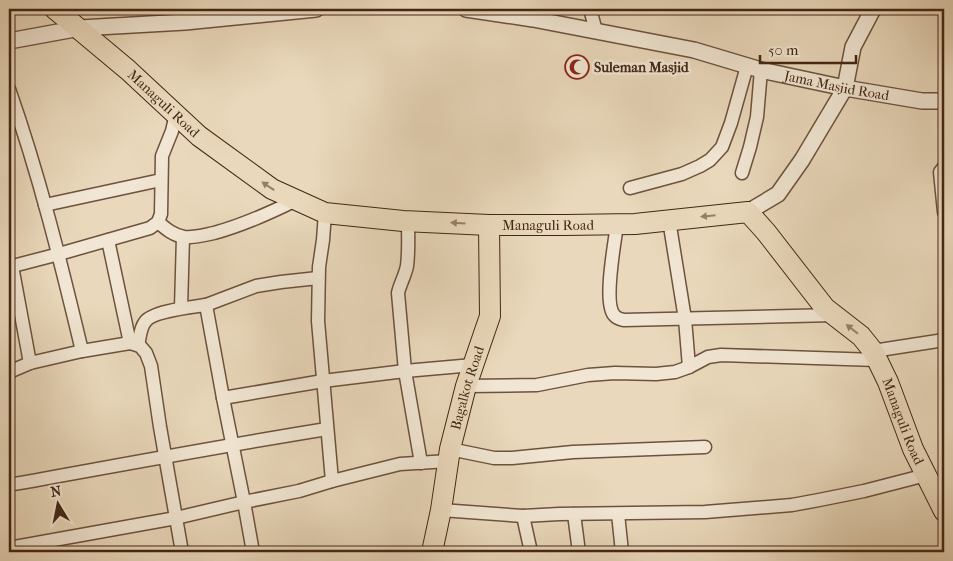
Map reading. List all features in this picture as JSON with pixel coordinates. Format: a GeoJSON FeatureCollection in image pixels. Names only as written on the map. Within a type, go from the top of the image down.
{"type":"FeatureCollection","features":[{"type":"Feature","properties":{"kind":"main road","name":"Managuli Road"},"geometry":{"type":"LineString","coordinates":[[55,9],[80,28],[199,136],[272,189],[325,213],[408,221],[489,225],[635,224],[748,212],[766,232],[825,308],[861,336],[875,355],[888,382],[913,450],[944,511]]}},
{"type":"Feature","properties":{"kind":"main road","name":"Bagalkot Road"},"geometry":{"type":"LineString","coordinates":[[432,552],[441,510],[449,455],[466,386],[490,316],[489,225]]}},
{"type":"Feature","properties":{"kind":"street"},"geometry":{"type":"LineString","coordinates":[[9,41],[80,28],[185,22],[221,13],[316,9]]}},
{"type":"Feature","properties":{"kind":"street","name":"Jama Masjid Road"},"geometry":{"type":"LineString","coordinates":[[466,9],[533,19],[694,50],[754,68],[845,88],[922,100],[944,101]]}},
{"type":"Feature","properties":{"kind":"street"},"geometry":{"type":"LineString","coordinates":[[590,9],[596,31]]}},
{"type":"Feature","properties":{"kind":"street"},"geometry":{"type":"LineString","coordinates":[[748,212],[778,194],[802,160],[845,88],[853,47],[873,9]]}},
{"type":"Feature","properties":{"kind":"street"},"geometry":{"type":"LineString","coordinates":[[742,172],[757,117],[754,68]]}},
{"type":"Feature","properties":{"kind":"street"},"geometry":{"type":"LineString","coordinates":[[630,188],[682,174],[710,160],[722,147],[754,68]]}},
{"type":"Feature","properties":{"kind":"street"},"geometry":{"type":"LineString","coordinates":[[9,89],[21,123],[59,254],[82,351]]}},
{"type":"Feature","properties":{"kind":"street"},"geometry":{"type":"LineString","coordinates":[[30,363],[10,266],[150,228],[158,222],[161,214],[162,156],[172,131],[176,114]]}},
{"type":"Feature","properties":{"kind":"street"},"geometry":{"type":"LineString","coordinates":[[944,167],[940,172],[944,212]]}},
{"type":"Feature","properties":{"kind":"street"},"geometry":{"type":"LineString","coordinates":[[45,205],[161,180]]}},
{"type":"Feature","properties":{"kind":"street"},"geometry":{"type":"LineString","coordinates":[[158,222],[168,232],[183,237],[197,237],[231,228],[269,214],[296,200]]}},
{"type":"Feature","properties":{"kind":"street"},"geometry":{"type":"LineString","coordinates":[[325,213],[318,278],[318,320],[332,481]]}},
{"type":"Feature","properties":{"kind":"street"},"geometry":{"type":"LineString","coordinates":[[669,220],[685,318],[688,367]]}},
{"type":"Feature","properties":{"kind":"street"},"geometry":{"type":"LineString","coordinates":[[408,221],[407,266],[399,285],[398,293],[405,371],[421,463]]}},
{"type":"Feature","properties":{"kind":"street"},"geometry":{"type":"LineString","coordinates":[[617,224],[610,277],[610,303],[612,313],[616,318],[624,320],[834,315]]}},
{"type":"Feature","properties":{"kind":"street"},"geometry":{"type":"LineString","coordinates":[[181,308],[183,237]]}},
{"type":"Feature","properties":{"kind":"street"},"geometry":{"type":"LineString","coordinates":[[108,240],[134,344]]}},
{"type":"Feature","properties":{"kind":"street"},"geometry":{"type":"LineString","coordinates":[[134,344],[143,324],[149,317],[181,308],[206,305],[256,286],[318,278]]}},
{"type":"Feature","properties":{"kind":"street"},"geometry":{"type":"LineString","coordinates":[[206,305],[252,552]]}},
{"type":"Feature","properties":{"kind":"street"},"geometry":{"type":"LineString","coordinates":[[466,386],[537,385],[588,375],[675,372],[708,357],[721,355],[875,355],[944,340]]}},
{"type":"Feature","properties":{"kind":"street"},"geometry":{"type":"LineString","coordinates":[[9,372],[30,363],[82,351],[134,344],[140,346],[146,353],[151,366],[182,552]]}},
{"type":"Feature","properties":{"kind":"street"},"geometry":{"type":"LineString","coordinates":[[223,398],[324,381],[473,365]]}},
{"type":"Feature","properties":{"kind":"street"},"geometry":{"type":"LineString","coordinates":[[9,485],[165,458],[233,444],[328,429]]}},
{"type":"Feature","properties":{"kind":"street"},"geometry":{"type":"LineString","coordinates":[[9,548],[176,518],[300,491],[400,464],[421,463],[449,455],[512,458],[573,452],[706,447]]}},
{"type":"Feature","properties":{"kind":"street"},"geometry":{"type":"LineString","coordinates":[[441,510],[523,516],[705,512],[792,505],[864,491],[926,476]]}},
{"type":"Feature","properties":{"kind":"street"},"geometry":{"type":"LineString","coordinates":[[574,514],[579,552]]}},
{"type":"Feature","properties":{"kind":"street"},"geometry":{"type":"LineString","coordinates":[[618,514],[622,552]]}},
{"type":"Feature","properties":{"kind":"street"},"geometry":{"type":"LineString","coordinates":[[523,516],[531,552]]}},
{"type":"Feature","properties":{"kind":"place","name":"Suleman Masjid"},"geometry":{"type":"Point","coordinates":[577,67]}}]}
